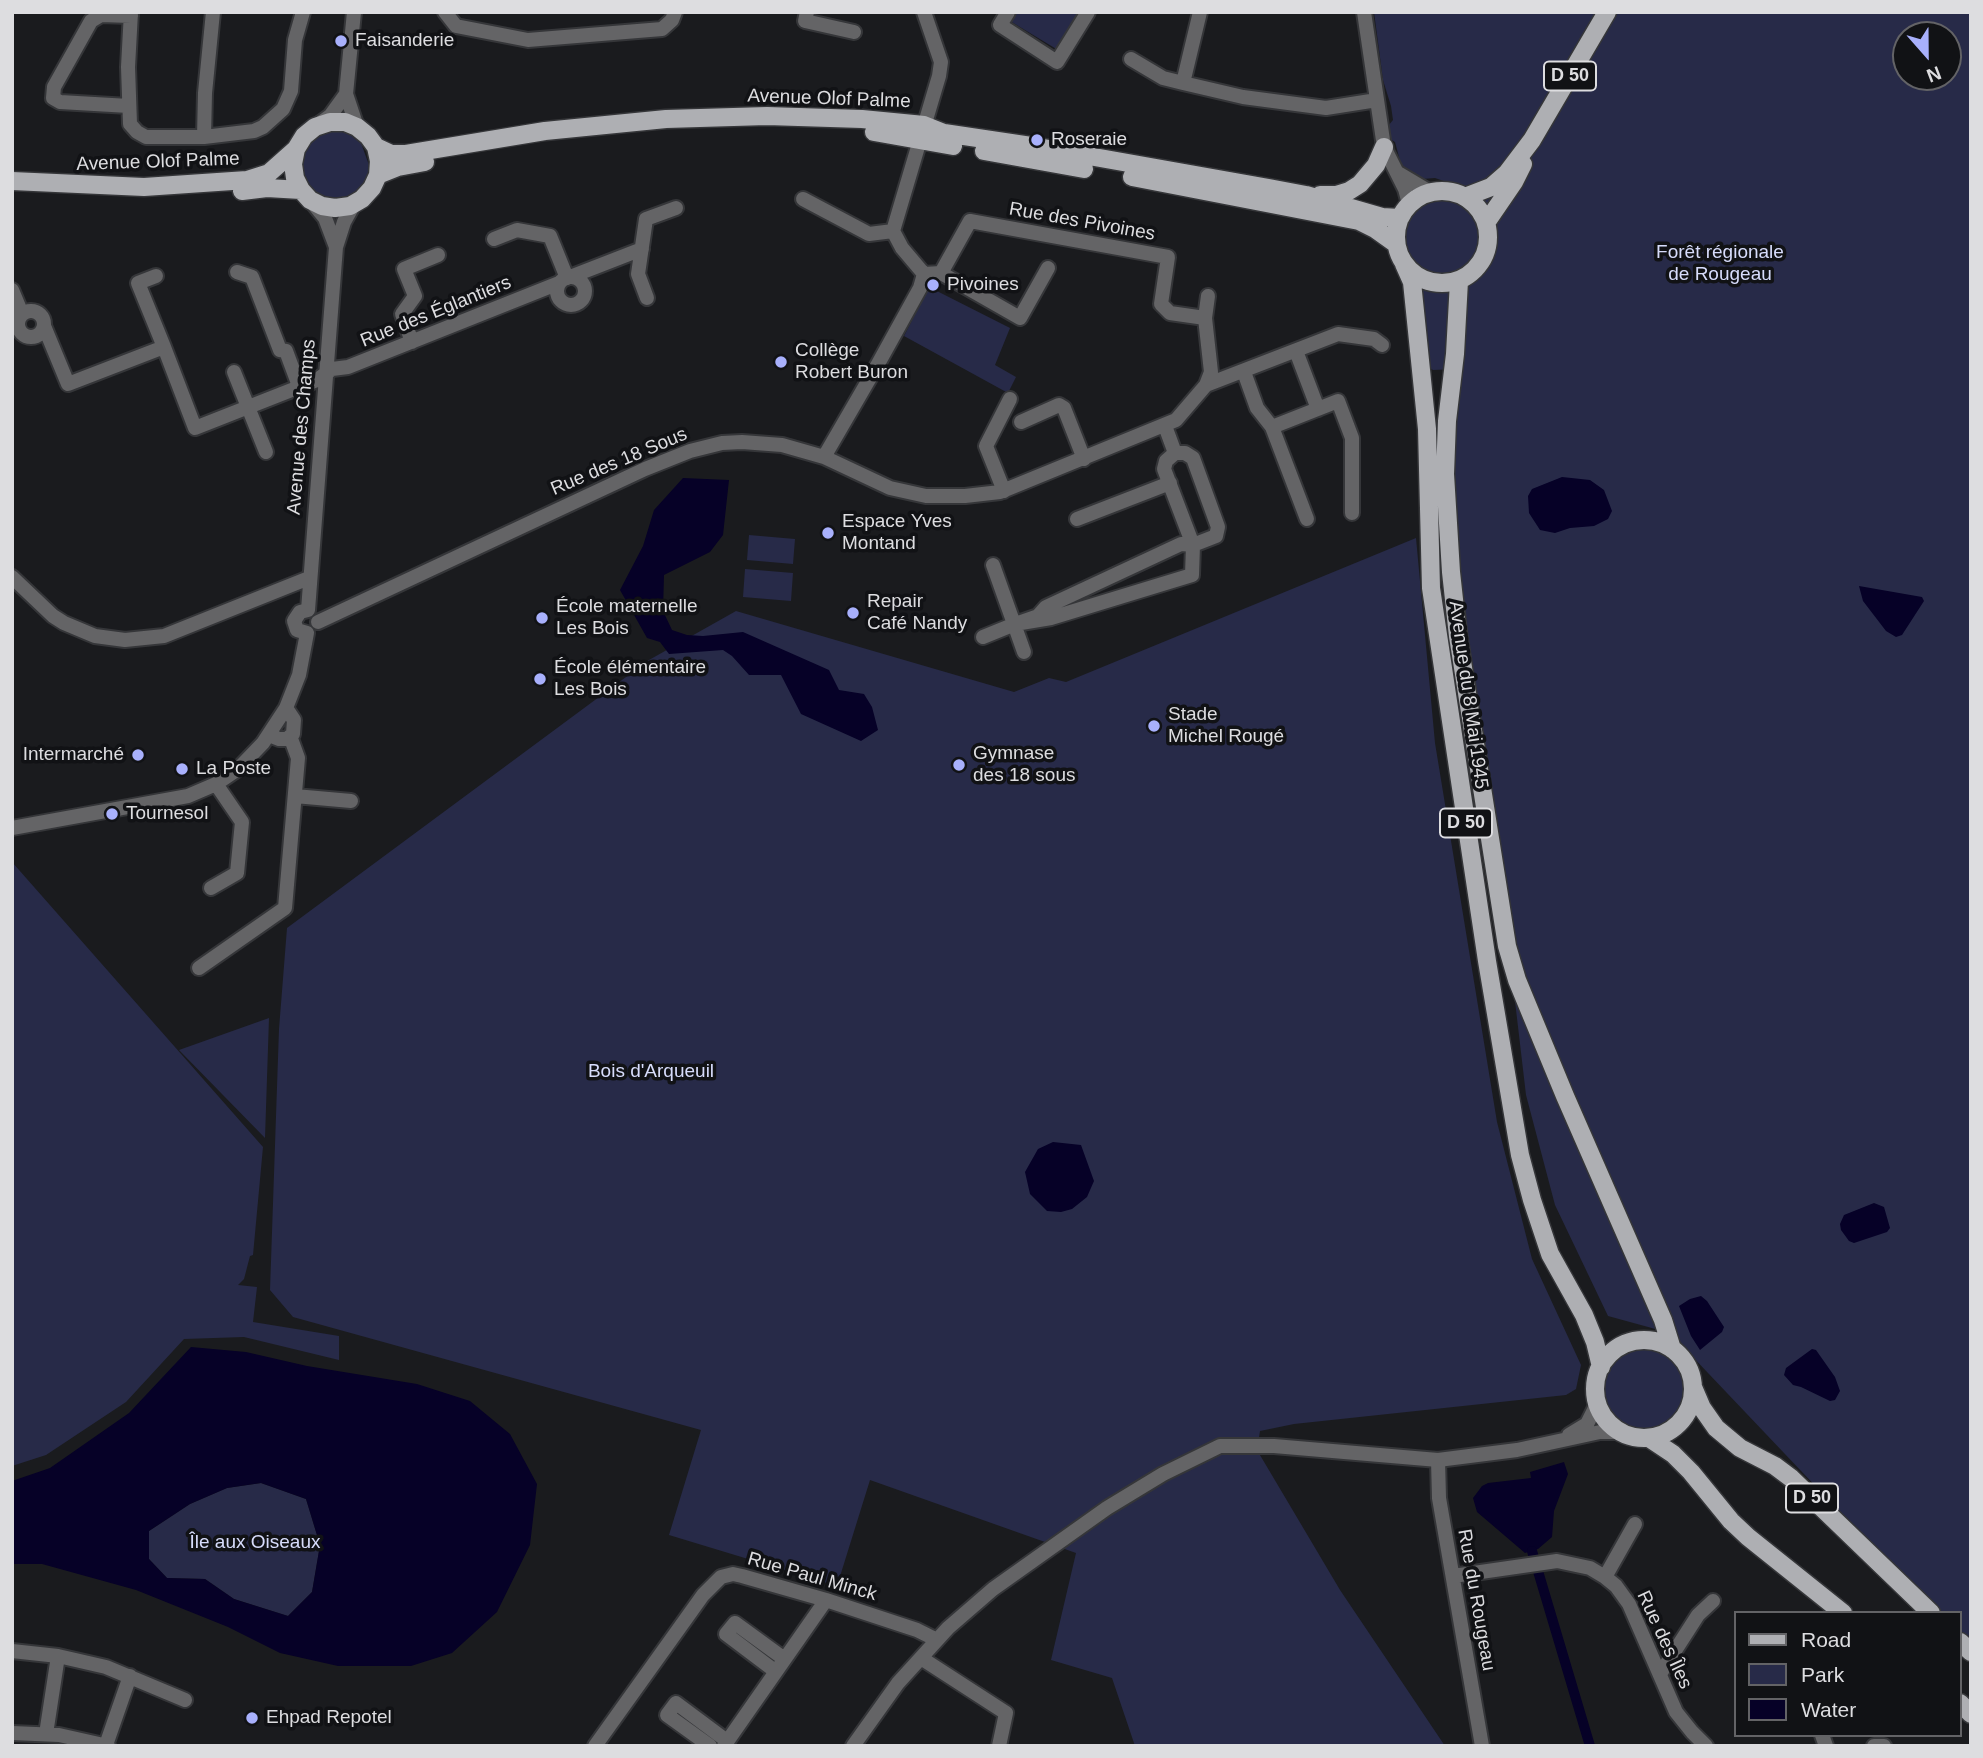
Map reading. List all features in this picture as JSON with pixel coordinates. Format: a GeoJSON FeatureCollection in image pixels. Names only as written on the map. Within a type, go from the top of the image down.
{"type":"FeatureCollection","features":[{"type":"Feature","properties":{"kind":"main road","name":"D 50"},"geometry":{"type":"LineString","coordinates":[[1465,197],[1491,187],[1507,173],[1532,140],[1608,12]]}},
{"type":"Feature","properties":{"kind":"main road","name":"Avenue Olof Palme"},"geometry":{"type":"LineString","coordinates":[[376,147],[391,154],[405,154],[582,127],[710,117],[827,117],[921,131],[1329,214],[1359,221],[1396,244]]}},
{"type":"Feature","properties":{"kind":"main road"},"geometry":{"type":"LineString","coordinates":[[315,127],[330,122],[345,122],[358,127],[376,147],[378,175],[372,188],[354,204]]}},
{"type":"Feature","properties":{"kind":"main road","name":"Avenue Olof Palme"},"geometry":{"type":"LineString","coordinates":[[378,175],[408,165],[564,139],[653,130],[788,125],[944,133],[1306,195],[1382,217],[1404,211]]}},
{"type":"Feature","properties":{"kind":"main road","name":"Avenue Olof Palme"},"geometry":{"type":"LineString","coordinates":[[12,181],[131,187],[247,180],[269,173],[296,149],[303,136],[315,127]]}},
{"type":"Feature","properties":{"kind":"main road","name":"D 50"},"geometry":{"type":"LineString","coordinates":[[1486,223],[1514,182],[1532,140]]}},
{"type":"Feature","properties":{"kind":"main road"},"geometry":{"type":"LineString","coordinates":[[1306,195],[1336,195],[1349,191],[1368,177],[1384,147]]}},
{"type":"Feature","properties":{"kind":"main road"},"geometry":{"type":"LineString","coordinates":[[296,149],[293,163],[295,178],[306,195]]}},
{"type":"Feature","properties":{"kind":"main road","name":"Avenue Olof Palme"},"geometry":{"type":"LineString","coordinates":[[12,191],[133,198],[267,188],[306,195],[322,206],[335,208],[354,204]]}},
{"type":"Feature","properties":{"kind":"main road"},"geometry":{"type":"LineString","coordinates":[[1430,192],[1453,192],[1465,197],[1475,205],[1486,223],[1486,252],[1472,272],[1459,281],[1444,284],[1428,282],[1415,275],[1404,264],[1396,244],[1396,227],[1404,211],[1430,192]]}},
{"type":"Feature","properties":{"kind":"main road","name":"Avenue du 8 Mai 1945"},"geometry":{"type":"LineString","coordinates":[[1404,264],[1412,282],[1427,429],[1431,588],[1487,961],[1518,1143],[1532,1200],[1550,1254],[1584,1315],[1601,1367]]}},
{"type":"Feature","properties":{"kind":"main road","name":"D 50"},"geometry":{"type":"LineString","coordinates":[[1459,281],[1455,354],[1447,421],[1446,474],[1451,572],[1458,636],[1507,946],[1517,980],[1564,1096],[1663,1320],[1672,1349]]}},
{"type":"Feature","properties":{"kind":"main road"},"geometry":{"type":"LineString","coordinates":[[1641,1340],[1657,1342],[1672,1349],[1687,1366],[1693,1387],[1689,1409],[1676,1427],[1648,1438],[1634,1437],[1611,1425],[1597,1404],[1597,1378],[1611,1354],[1625,1345],[1641,1340]]}},
{"type":"Feature","properties":{"kind":"main road","name":"D 50"},"geometry":{"type":"LineString","coordinates":[[1693,1387],[1702,1408],[1716,1428],[1740,1448],[1775,1466],[1791,1478],[1929,1611]]}},
{"type":"Feature","properties":{"kind":"main road"},"geometry":{"type":"LineString","coordinates":[[1648,1438],[1673,1454],[1748,1537],[1782,1567],[1840,1611]]}},
{"type":"Feature","properties":{"kind":"street"},"geometry":{"type":"LineString","coordinates":[[204,137],[205,93],[213,12]]}},
{"type":"Feature","properties":{"kind":"street"},"geometry":{"type":"LineString","coordinates":[[129,106],[60,102],[53,97],[54,87],[91,21],[101,15],[131,14],[128,67],[130,124],[146,137],[204,137],[263,128],[283,109],[291,91],[295,40],[303,12]]}},
{"type":"Feature","properties":{"kind":"street"},"geometry":{"type":"LineString","coordinates":[[354,12],[346,94],[358,127]]}},
{"type":"Feature","properties":{"kind":"street"},"geometry":{"type":"LineString","coordinates":[[445,12],[456,26],[528,40],[662,29],[672,20],[675,12]]}},
{"type":"Feature","properties":{"kind":"street"},"geometry":{"type":"LineString","coordinates":[[807,12],[805,21],[854,32]]}},
{"type":"Feature","properties":{"kind":"street"},"geometry":{"type":"LineString","coordinates":[[924,12],[941,62],[893,231],[902,248],[924,274]]}},
{"type":"Feature","properties":{"kind":"street"},"geometry":{"type":"LineString","coordinates":[[1009,12],[1000,25],[1057,62],[1088,12]]}},
{"type":"Feature","properties":{"kind":"street"},"geometry":{"type":"LineString","coordinates":[[1183,83],[1200,12]]}},
{"type":"Feature","properties":{"kind":"street"},"geometry":{"type":"LineString","coordinates":[[1364,12],[1384,147],[1397,172],[1404,211]]}},
{"type":"Feature","properties":{"kind":"street"},"geometry":{"type":"LineString","coordinates":[[1131,58],[1163,79],[1243,97],[1326,108],[1377,100]]}},
{"type":"Feature","properties":{"kind":"street"},"geometry":{"type":"LineString","coordinates":[[315,127],[330,116],[346,94]]}},
{"type":"Feature","properties":{"kind":"street"},"geometry":{"type":"LineString","coordinates":[[1397,172],[1430,192]]}},
{"type":"Feature","properties":{"kind":"street","name":"Avenue des Champs"},"geometry":{"type":"LineString","coordinates":[[306,195],[325,218],[336,247]]}},
{"type":"Feature","properties":{"kind":"street"},"geometry":{"type":"LineString","coordinates":[[803,199],[869,234],[893,231]]}},
{"type":"Feature","properties":{"kind":"street","name":"Avenue des Champs"},"geometry":{"type":"LineString","coordinates":[[12,828],[188,796],[216,784],[237,769],[269,735],[286,708],[299,675],[307,634],[298,630],[294,621],[300,612],[307,610],[336,247],[344,222],[354,204]]}},
{"type":"Feature","properties":{"kind":"street"},"geometry":{"type":"LineString","coordinates":[[647,298],[638,275],[646,219],[676,208]]}},
{"type":"Feature","properties":{"kind":"street","name":"Rue des Pivoines"},"geometry":{"type":"LineString","coordinates":[[941,273],[970,221],[1168,257],[1161,304],[1170,313],[1205,318]]}},
{"type":"Feature","properties":{"kind":"street"},"geometry":{"type":"LineString","coordinates":[[494,239],[517,230],[550,236],[565,279]]}},
{"type":"Feature","properties":{"kind":"street","name":"Rue des Églantiers"},"geometry":{"type":"LineString","coordinates":[[163,347],[195,428],[317,380],[332,369],[348,367],[642,248]]}},
{"type":"Feature","properties":{"kind":"street"},"geometry":{"type":"LineString","coordinates":[[412,342],[402,314],[415,296],[404,269],[438,255]]}},
{"type":"Feature","properties":{"kind":"street"},"geometry":{"type":"LineString","coordinates":[[924,274],[941,273],[1020,318],[1048,268]]}},
{"type":"Feature","properties":{"kind":"street"},"geometry":{"type":"LineString","coordinates":[[237,272],[252,277],[280,350],[286,351],[299,386]]}},
{"type":"Feature","properties":{"kind":"street"},"geometry":{"type":"LineString","coordinates":[[824,457],[920,288],[924,274]]}},
{"type":"Feature","properties":{"kind":"street"},"geometry":{"type":"LineString","coordinates":[[22,314],[30,311],[39,314],[68,384],[163,347],[138,283],[156,276]]}},
{"type":"Feature","properties":{"kind":"street"},"geometry":{"type":"LineString","coordinates":[[12,290],[22,314],[18,326],[25,336],[37,336],[44,326]]}},
{"type":"Feature","properties":{"kind":"street"},"geometry":{"type":"LineString","coordinates":[[1206,385],[1211,372],[1205,318],[1209,296]]}},
{"type":"Feature","properties":{"kind":"street"},"geometry":{"type":"LineString","coordinates":[[1206,385],[1338,334],[1374,340],[1382,345]]}},
{"type":"Feature","properties":{"kind":"street"},"geometry":{"type":"LineString","coordinates":[[1296,351],[1318,409]]}},
{"type":"Feature","properties":{"kind":"street"},"geometry":{"type":"LineString","coordinates":[[234,372],[266,452]]}},
{"type":"Feature","properties":{"kind":"street"},"geometry":{"type":"LineString","coordinates":[[1244,372],[1258,408],[1272,427],[1307,519]]}},
{"type":"Feature","properties":{"kind":"street","name":"Rue des 18 Sous"},"geometry":{"type":"LineString","coordinates":[[318,622],[630,476],[690,451],[722,443],[767,443],[824,457],[890,488],[926,496],[965,496],[1004,491],[1165,426],[1177,420],[1206,385]]}},
{"type":"Feature","properties":{"kind":"street"},"geometry":{"type":"LineString","coordinates":[[1004,491],[986,446],[1010,399]]}},
{"type":"Feature","properties":{"kind":"street"},"geometry":{"type":"LineString","coordinates":[[1272,427],[1338,401],[1352,438],[1352,513]]}},
{"type":"Feature","properties":{"kind":"street"},"geometry":{"type":"LineString","coordinates":[[1021,422],[1059,405],[1064,408],[1084,458]]}},
{"type":"Feature","properties":{"kind":"street"},"geometry":{"type":"LineString","coordinates":[[1165,426],[1175,453]]}},
{"type":"Feature","properties":{"kind":"street"},"geometry":{"type":"LineString","coordinates":[[982,637],[1015,624],[1038,616],[1046,607],[1181,544],[1193,545],[1216,536],[1218,527],[1193,458],[1185,453],[1175,453],[1166,461],[1164,469],[1193,545],[1192,575],[1051,618],[1015,624]]}},
{"type":"Feature","properties":{"kind":"street"},"geometry":{"type":"LineString","coordinates":[[1077,519],[1170,482]]}},
{"type":"Feature","properties":{"kind":"street"},"geometry":{"type":"LineString","coordinates":[[993,565],[1024,652]]}},
{"type":"Feature","properties":{"kind":"street"},"geometry":{"type":"LineString","coordinates":[[12,577],[64,623],[95,636],[125,640],[164,636],[309,578]]}},
{"type":"Feature","properties":{"kind":"street"},"geometry":{"type":"LineString","coordinates":[[307,610],[315,615],[318,622],[314,630],[307,634]]}},
{"type":"Feature","properties":{"kind":"street"},"geometry":{"type":"LineString","coordinates":[[269,735],[279,739],[293,734],[294,720],[286,708]]}},
{"type":"Feature","properties":{"kind":"street"},"geometry":{"type":"LineString","coordinates":[[199,968],[285,908],[298,758],[289,737]]}},
{"type":"Feature","properties":{"kind":"street"},"geometry":{"type":"LineString","coordinates":[[211,888],[237,873],[242,822],[216,784]]}},
{"type":"Feature","properties":{"kind":"street"},"geometry":{"type":"LineString","coordinates":[[295,796],[351,801]]}},
{"type":"Feature","properties":{"kind":"street"},"geometry":{"type":"LineString","coordinates":[[1552,1443],[1587,1424],[1597,1404]]}},
{"type":"Feature","properties":{"kind":"street"},"geometry":{"type":"LineString","coordinates":[[853,1746],[898,1683],[920,1658],[993,1589],[1107,1508],[1163,1474],[1220,1446],[1274,1446],[1438,1460],[1469,1458],[1601,1432],[1621,1432]]}},
{"type":"Feature","properties":{"kind":"street","name":"Rue du Rougeau"},"geometry":{"type":"LineString","coordinates":[[1438,1460],[1439,1498],[1482,1746]]}},
{"type":"Feature","properties":{"kind":"street"},"geometry":{"type":"LineString","coordinates":[[1605,1577],[1635,1524]]}},
{"type":"Feature","properties":{"kind":"street","name":"Rue des Îles"},"geometry":{"type":"LineString","coordinates":[[1453,1576],[1546,1562],[1575,1563],[1605,1577],[1616,1586],[1629,1604],[1676,1712],[1706,1746]]}},
{"type":"Feature","properties":{"kind":"street","name":"Rue Paul Minck"},"geometry":{"type":"LineString","coordinates":[[595,1746],[703,1595],[721,1577],[733,1574],[826,1600],[916,1630],[937,1640]]}},
{"type":"Feature","properties":{"kind":"street"},"geometry":{"type":"LineString","coordinates":[[710,1746],[667,1715],[676,1703],[725,1744],[826,1600]]}},
{"type":"Feature","properties":{"kind":"street"},"geometry":{"type":"LineString","coordinates":[[1660,1674],[1698,1615],[1713,1601]]}},
{"type":"Feature","properties":{"kind":"street"},"geometry":{"type":"LineString","coordinates":[[12,1651],[58,1656],[106,1667],[185,1700]]}},
{"type":"Feature","properties":{"kind":"street"},"geometry":{"type":"LineString","coordinates":[[46,1734],[58,1656]]}},
{"type":"Feature","properties":{"kind":"street"},"geometry":{"type":"LineString","coordinates":[[920,1658],[1006,1713],[999,1746]]}},
{"type":"Feature","properties":{"kind":"street"},"geometry":{"type":"LineString","coordinates":[[12,1733],[46,1734],[107,1745],[130,1676]]}},
{"type":"Feature","properties":{"kind":"street"},"geometry":{"type":"LineString","coordinates":[[1874,1746],[1884,1746]]}},
{"type":"Feature","properties":{"kind":"green space"},"geometry":{"type":"Polygon","coordinates":[[[1016,12],[1080,12],[1058,50],[1010,21],[1016,12]]]}},
{"type":"Feature","properties":{"kind":"green space","name":"Forêt régionale de Rougeau"},"geometry":{"type":"Polygon","coordinates":[[[1374,12],[1971,12],[1971,1649],[1962,1640],[1962,1611],[1934,1611],[1670,1333],[1608,1316],[1555,1205],[1526,1095],[1496,839],[1456,570],[1450,472],[1457,369],[1433,370],[1427,366],[1428,342],[1420,331],[1400,243],[1403,220],[1417,202],[1431,196],[1453,196],[1464,188],[1435,178],[1422,179],[1403,172],[1395,142],[1390,139],[1388,126],[1393,120],[1383,80],[1374,12]]]}},
{"type":"Feature","properties":{"kind":"green space"},"geometry":{"type":"Polygon","coordinates":[[[335,130],[349,134],[361,143],[369,165],[367,180],[359,192],[338,203],[304,190],[298,153],[319,132],[335,130]]]}},
{"type":"Feature","properties":{"kind":"green space"},"geometry":{"type":"Polygon","coordinates":[[[929,287],[1010,328],[995,365],[1016,377],[1008,393],[904,336],[929,287]]]}},
{"type":"Feature","properties":{"kind":"green space"},"geometry":{"type":"Polygon","coordinates":[[[749,535],[795,539],[793,564],[747,560],[749,535]]]}},
{"type":"Feature","properties":{"kind":"green space","name":"Bois d'Arqueuil"},"geometry":{"type":"Polygon","coordinates":[[[1416,538],[1435,743],[1497,1122],[1532,1259],[1581,1365],[1576,1389],[1566,1395],[1294,1424],[1260,1431],[1257,1450],[1340,1590],[1445,1746],[1135,1746],[1112,1678],[1051,1660],[1076,1553],[870,1480],[837,1586],[669,1535],[701,1430],[293,1317],[270,1290],[279,1029],[287,928],[649,660],[736,611],[1014,692],[1049,678],[1066,682],[1416,538]]]}},
{"type":"Feature","properties":{"kind":"green space"},"geometry":{"type":"Polygon","coordinates":[[[745,569],[793,573],[791,601],[743,597],[745,569]]]}},
{"type":"Feature","properties":{"kind":"green space"},"geometry":{"type":"Polygon","coordinates":[[[12,862],[263,1147],[253,1255],[250,1256],[244,1279],[238,1285],[257,1287],[253,1322],[339,1336],[339,1360],[244,1337],[184,1339],[126,1402],[46,1455],[12,1466],[12,862]]]}},
{"type":"Feature","properties":{"kind":"green space"},"geometry":{"type":"Polygon","coordinates":[[[269,1018],[265,1138],[179,1050],[269,1018]]]}},
{"type":"Feature","properties":{"kind":"green space"},"geometry":{"type":"Polygon","coordinates":[[[1644,1349],[1660,1352],[1673,1361],[1682,1374],[1685,1390],[1682,1406],[1673,1419],[1660,1428],[1644,1431],[1628,1428],[1615,1419],[1606,1406],[1603,1390],[1606,1374],[1615,1361],[1628,1352],[1644,1349]]]}},
{"type":"Feature","properties":{"kind":"green space","name":"Île aux Oiseaux"},"geometry":{"type":"Polygon","coordinates":[[[261,1483],[306,1499],[320,1545],[312,1592],[288,1616],[234,1599],[205,1579],[167,1578],[149,1559],[149,1531],[190,1504],[227,1488],[261,1483]]]}},
{"type":"Feature","properties":{"kind":"water"},"geometry":{"type":"Polygon","coordinates":[[[1562,477],[1590,480],[1604,490],[1612,511],[1608,519],[1594,526],[1570,528],[1555,533],[1540,530],[1529,513],[1528,496],[1532,489],[1562,477]]]}},
{"type":"Feature","properties":{"kind":"water"},"geometry":{"type":"Polygon","coordinates":[[[683,478],[729,480],[723,535],[710,552],[664,575],[663,611],[672,630],[703,636],[743,632],[829,670],[839,690],[864,694],[872,707],[878,730],[861,741],[801,714],[781,675],[749,675],[723,650],[669,654],[660,642],[647,638],[620,590],[643,546],[654,510],[683,478]]]}},
{"type":"Feature","properties":{"kind":"water"},"geometry":{"type":"Polygon","coordinates":[[[1859,586],[1922,597],[1924,601],[1902,635],[1896,637],[1886,631],[1863,601],[1859,586]]]}},
{"type":"Feature","properties":{"kind":"water"},"geometry":{"type":"Polygon","coordinates":[[[1053,1142],[1081,1145],[1094,1181],[1087,1197],[1072,1209],[1061,1212],[1047,1211],[1030,1194],[1025,1172],[1038,1149],[1053,1142]]]}},
{"type":"Feature","properties":{"kind":"water"},"geometry":{"type":"Polygon","coordinates":[[[1874,1203],[1884,1207],[1890,1228],[1887,1232],[1854,1243],[1849,1241],[1841,1230],[1840,1224],[1844,1215],[1874,1203]]]}},
{"type":"Feature","properties":{"kind":"water"},"geometry":{"type":"Polygon","coordinates":[[[1701,1296],[1724,1327],[1722,1332],[1700,1350],[1679,1306],[1701,1296]]]}},
{"type":"Feature","properties":{"kind":"water"},"geometry":{"type":"Polygon","coordinates":[[[191,1347],[246,1352],[307,1366],[417,1384],[470,1401],[510,1434],[537,1484],[530,1545],[497,1612],[452,1653],[411,1666],[338,1666],[280,1653],[228,1627],[136,1590],[42,1564],[12,1564],[12,1481],[50,1468],[129,1413],[191,1347]],[[261,1483],[227,1488],[190,1504],[149,1531],[149,1559],[167,1578],[205,1579],[234,1599],[288,1616],[312,1592],[320,1545],[306,1499],[261,1483]]]}},
{"type":"Feature","properties":{"kind":"water"},"geometry":{"type":"Polygon","coordinates":[[[1812,1349],[1816,1350],[1835,1377],[1840,1391],[1835,1400],[1830,1401],[1793,1385],[1784,1375],[1786,1368],[1812,1349]]]}},
{"type":"Feature","properties":{"kind":"water"},"geometry":{"type":"Polygon","coordinates":[[[1564,1462],[1568,1474],[1554,1511],[1552,1537],[1538,1549],[1525,1553],[1477,1512],[1473,1498],[1482,1486],[1531,1478],[1530,1472],[1564,1462]]]}},
{"type":"Feature","properties":{"kind":"waterway"},"geometry":{"type":"LineString","coordinates":[[1532,1551],[1590,1746]]}},
{"type":"Feature","properties":{"kind":"place","name":"Faisanderie"},"geometry":{"type":"Point","coordinates":[341,41]}},
{"type":"Feature","properties":{"kind":"place","name":"Roseraie"},"geometry":{"type":"Point","coordinates":[1037,140]}},
{"type":"Feature","properties":{"kind":"place","name":"Pivoines"},"geometry":{"type":"Point","coordinates":[933,285]}},
{"type":"Feature","properties":{"kind":"place","name":"Collège Robert Buron"},"geometry":{"type":"Point","coordinates":[781,362]}},
{"type":"Feature","properties":{"kind":"place","name":"Espace Yves Montand"},"geometry":{"type":"Point","coordinates":[828,533]}},
{"type":"Feature","properties":{"kind":"place","name":"Repair Café Nandy"},"geometry":{"type":"Point","coordinates":[853,613]}},
{"type":"Feature","properties":{"kind":"place","name":"École maternelle Les Bois"},"geometry":{"type":"Point","coordinates":[542,618]}},
{"type":"Feature","properties":{"kind":"place","name":"École élémentaire Les Bois"},"geometry":{"type":"Point","coordinates":[540,679]}},
{"type":"Feature","properties":{"kind":"place","name":"Stade Michel Rougé"},"geometry":{"type":"Point","coordinates":[1154,726]}},
{"type":"Feature","properties":{"kind":"place","name":"Intermarché"},"geometry":{"type":"Point","coordinates":[138,755]}},
{"type":"Feature","properties":{"kind":"place","name":"Gymnase des 18 sous"},"geometry":{"type":"Point","coordinates":[959,765]}},
{"type":"Feature","properties":{"kind":"place","name":"La Poste"},"geometry":{"type":"Point","coordinates":[182,769]}},
{"type":"Feature","properties":{"kind":"place","name":"Tournesol"},"geometry":{"type":"Point","coordinates":[112,814]}},
{"type":"Feature","properties":{"kind":"place","name":"Ehpad Repotel"},"geometry":{"type":"Point","coordinates":[252,1718]}}]}
